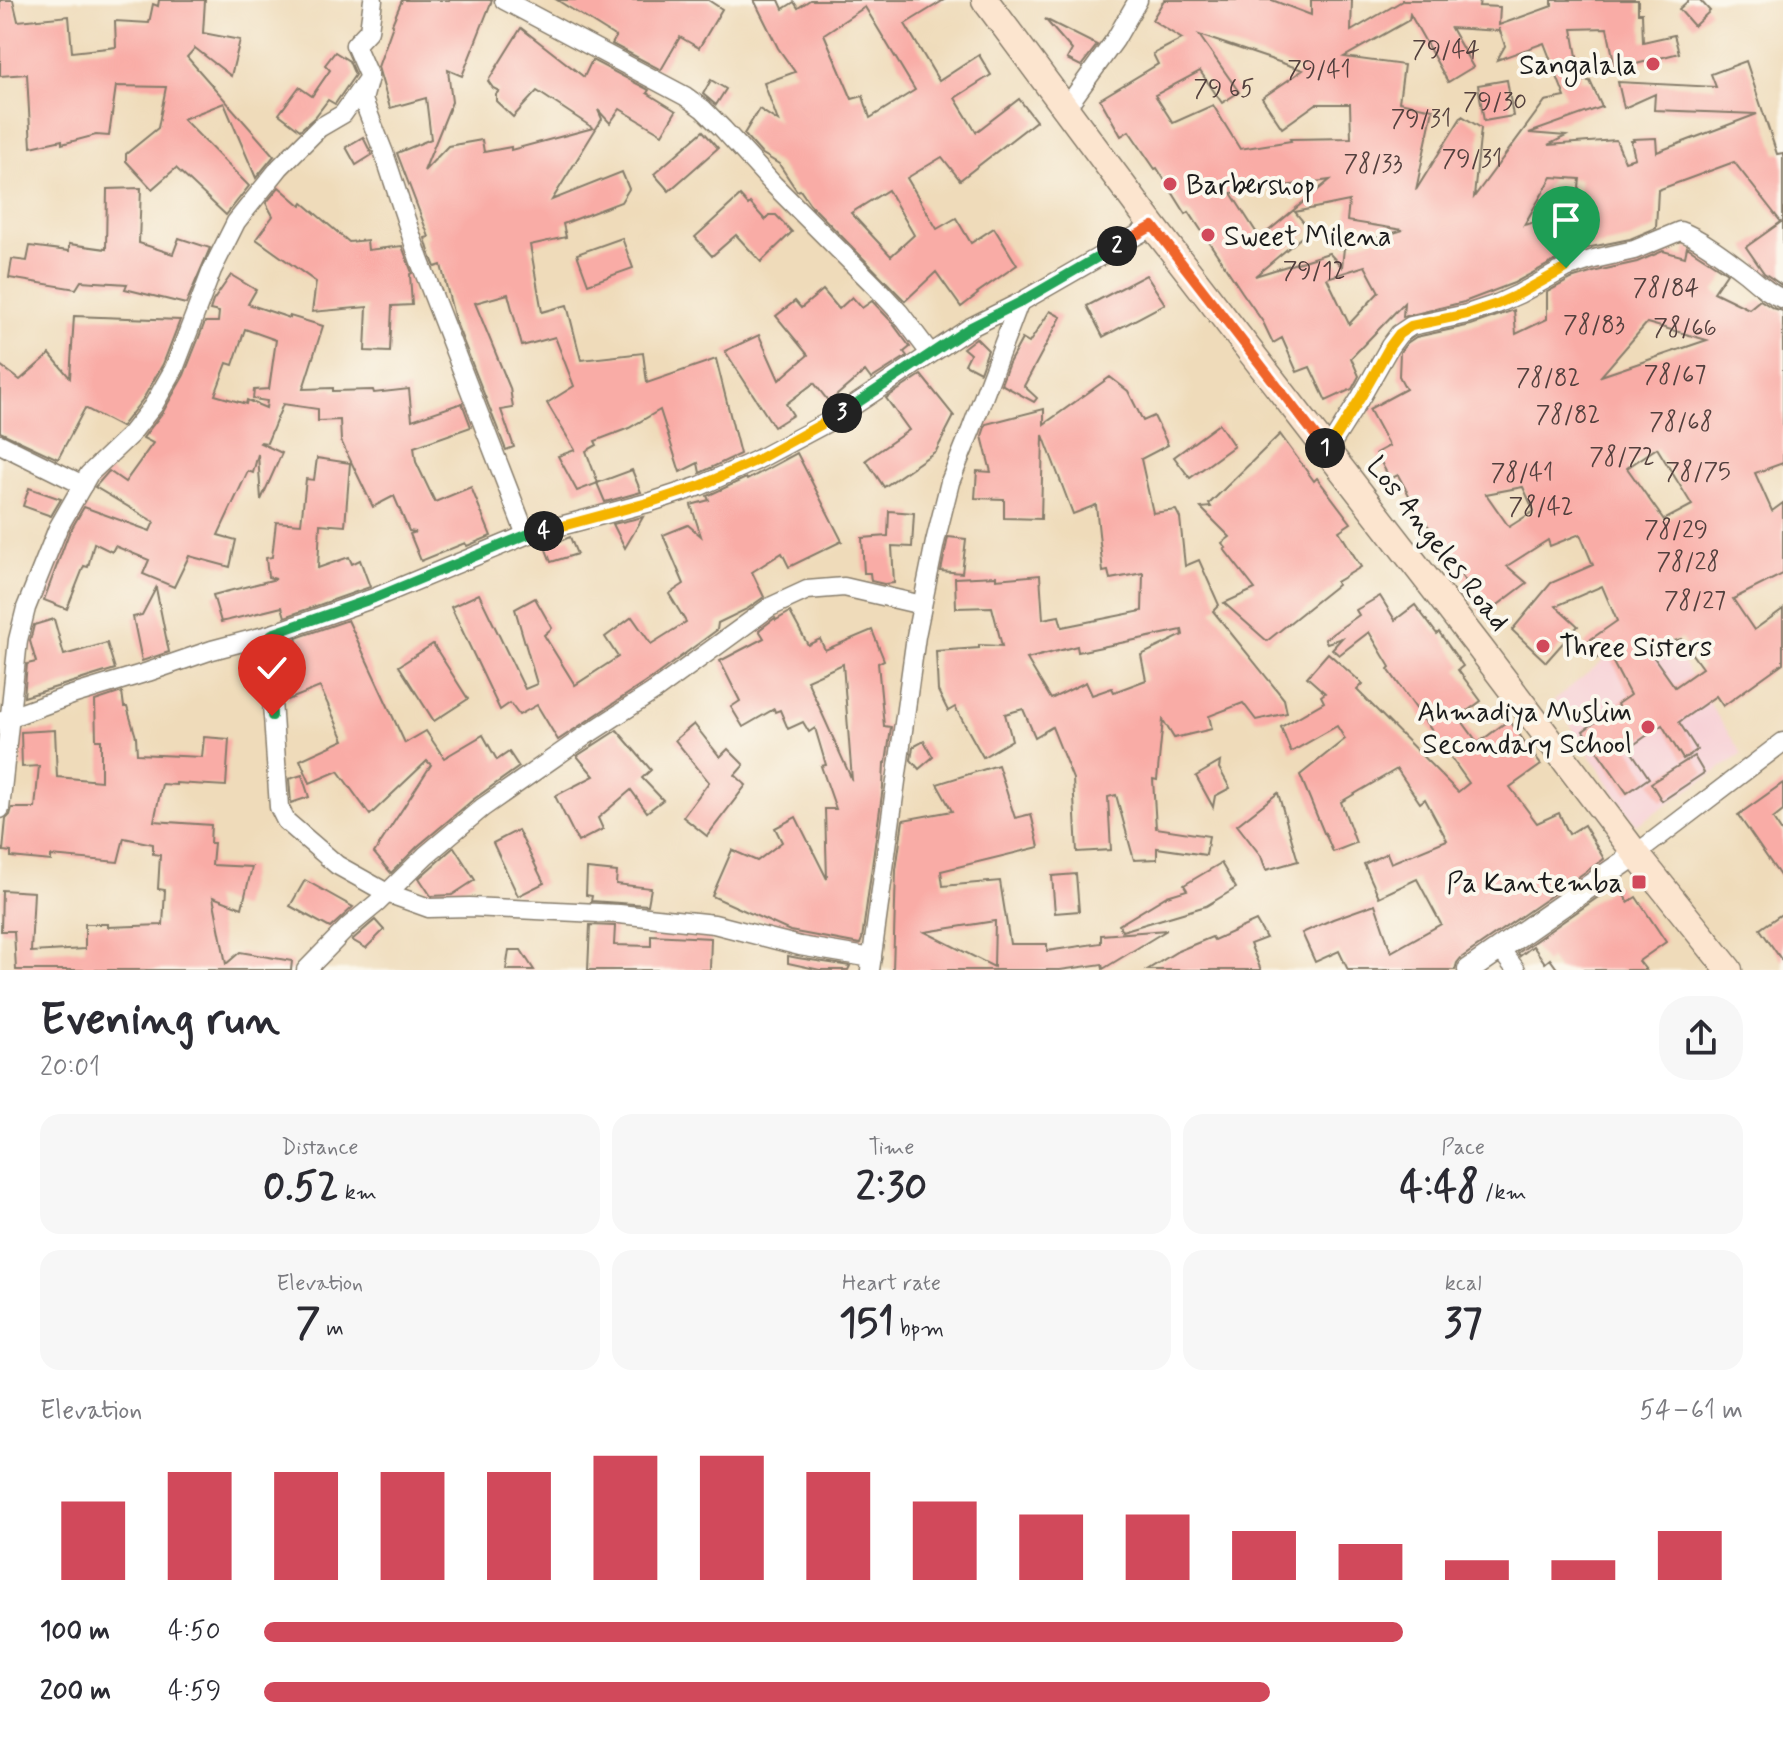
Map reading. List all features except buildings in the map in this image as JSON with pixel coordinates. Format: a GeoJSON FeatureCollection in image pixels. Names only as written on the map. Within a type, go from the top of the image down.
{"type":"FeatureCollection","features":[{"type":"Feature","properties":{"kind":"main road","name":"Los Angeles Road"},"geometry":{"type":"LineString","coordinates":[[985,0],[1153,226],[1636,854],[1729,970]]}},
{"type":"Feature","properties":{"kind":"street"},"geometry":{"type":"LineString","coordinates":[[373,0],[369,30],[355,45],[369,77],[363,100],[419,259],[526,535]]}},
{"type":"Feature","properties":{"kind":"street"},"geometry":{"type":"LineString","coordinates":[[504,0],[685,96],[703,109],[899,312],[930,353]]}},
{"type":"Feature","properties":{"kind":"street"},"geometry":{"type":"LineString","coordinates":[[1066,108],[1115,40],[1138,0]]}},
{"type":"Feature","properties":{"kind":"street"},"geometry":{"type":"LineString","coordinates":[[0,809],[5,720],[18,640],[26,608],[58,528],[89,474],[130,435],[153,406],[174,369],[212,270],[236,222],[319,128],[343,114],[369,77]]}},
{"type":"Feature","properties":{"kind":"street"},"geometry":{"type":"LineString","coordinates":[[5,720],[72,695],[272,634],[374,598],[526,535],[700,486],[832,420],[971,327],[1153,226]]}},
{"type":"Feature","properties":{"kind":"street"},"geometry":{"type":"LineString","coordinates":[[1327,451],[1399,334],[1411,326],[1497,304],[1566,268],[1634,250],[1680,231],[1694,237],[1783,299]]}},
{"type":"Feature","properties":{"kind":"street"},"geometry":{"type":"LineString","coordinates":[[272,634],[270,670],[279,807],[286,821],[337,865],[387,893],[429,908],[619,914],[714,924],[871,964],[914,651],[935,542],[950,482],[1019,303]]}},
{"type":"Feature","properties":{"kind":"street"},"geometry":{"type":"LineString","coordinates":[[0,444],[83,485]]}},
{"type":"Feature","properties":{"kind":"street"},"geometry":{"type":"LineString","coordinates":[[306,970],[426,855],[482,808],[656,690],[770,607],[807,590],[844,587],[922,605]]}},
{"type":"Feature","properties":{"kind":"street"},"geometry":{"type":"LineString","coordinates":[[1469,970],[1636,854],[1783,742]]}},
{"type":"Feature","properties":{"kind":"street"},"geometry":{"type":"LineString","coordinates":[[1500,949],[1516,970]]}},
{"type":"Feature","properties":{"kind":"shaded area","name":"Ahmadiya Muslim Secondary School"},"geometry":{"type":"Polygon","coordinates":[[[1623,645],[1633,659],[1673,647],[1742,754],[1636,825],[1554,700],[1623,645]]]}},
{"type":"Feature","properties":{"kind":"place","name":"Sangalala"},"geometry":{"type":"Point","coordinates":[1653,64]}},
{"type":"Feature","properties":{"kind":"place","name":"Barbershop"},"geometry":{"type":"Point","coordinates":[1170,184]}},
{"type":"Feature","properties":{"kind":"place","name":"Sweet Milena"},"geometry":{"type":"Point","coordinates":[1208,235]}},
{"type":"Feature","properties":{"kind":"place","name":"Three Sisters"},"geometry":{"type":"Point","coordinates":[1543,646]}},
{"type":"Feature","properties":{"kind":"place","name":"Ahmadiya Muslim Secondary School"},"geometry":{"type":"Point","coordinates":[1648,727]}},
{"type":"Feature","properties":{"kind":"place","name":"Pa Kantemba"},"geometry":{"type":"Point","coordinates":[1639,882]}},
{"type":"Feature","properties":{"kind":"route"},"geometry":{"type":"LineString","coordinates":[[272,716],[272,634],[374,598],[526,535],[651,502],[700,486],[755,461],[832,420],[971,327],[1153,226],[1327,451],[1399,334],[1411,326],[1497,304],[1566,268]]}}]}
